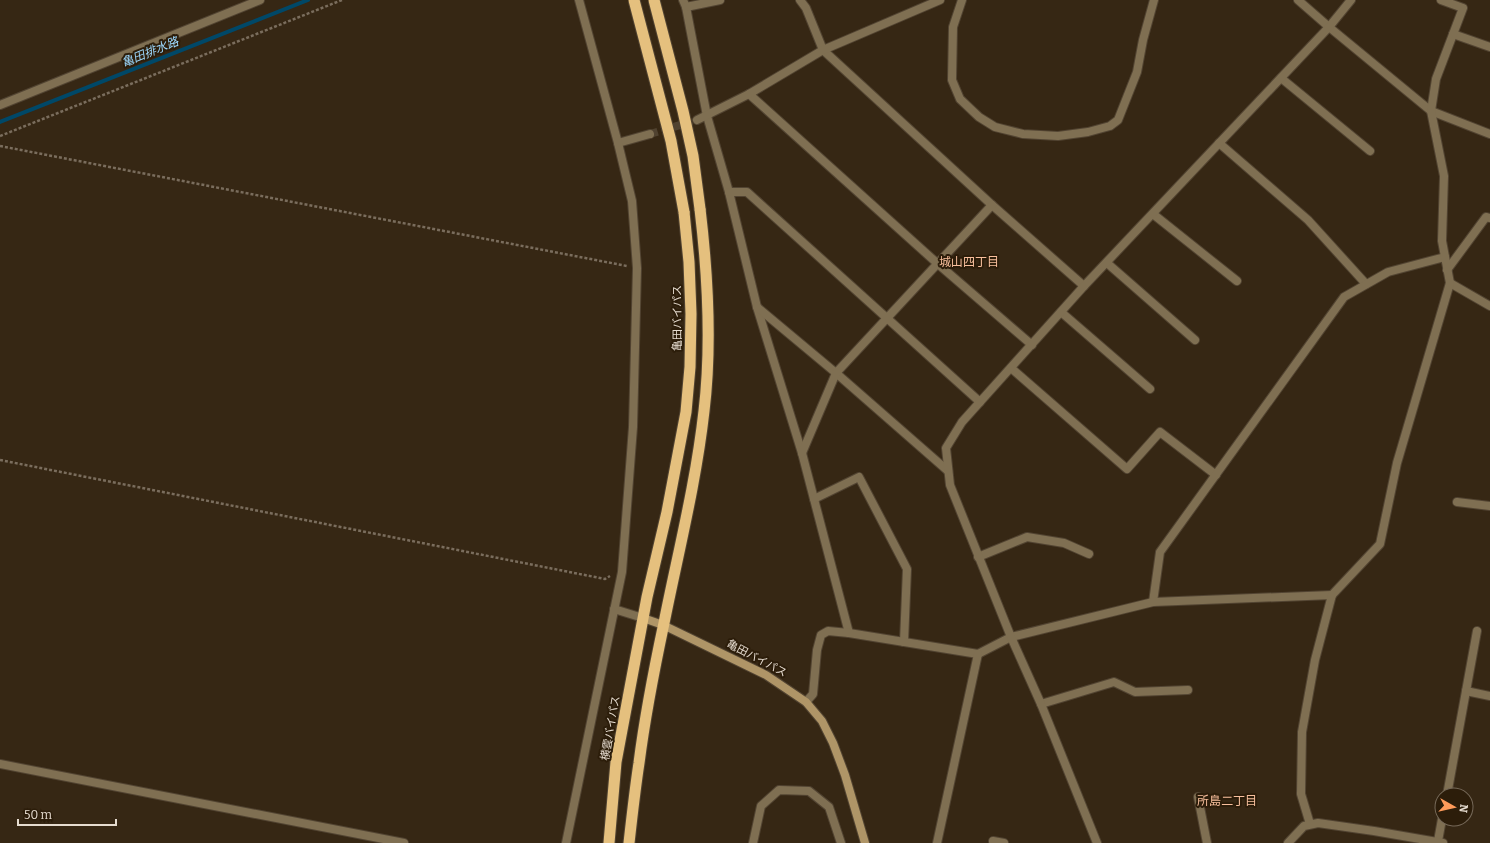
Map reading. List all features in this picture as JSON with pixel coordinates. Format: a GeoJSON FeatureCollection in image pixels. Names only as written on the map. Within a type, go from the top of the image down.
{"type":"FeatureCollection","features":[{"type":"Feature","properties":{"kind":"highway","name":"亀田バイパス"},"geometry":{"type":"LineString","coordinates":[[634,0],[671,141],[684,212],[689,262],[691,314],[690,367],[686,412],[643,618]]}},
{"type":"Feature","properties":{"kind":"highway"},"geometry":{"type":"LineString","coordinates":[[629,843],[647,708],[690,499],[704,411],[708,373],[709,312],[706,256],[693,156],[683,111],[654,0]]}},
{"type":"Feature","properties":{"kind":"highway","name":"横雲バイパス"},"geometry":{"type":"LineString","coordinates":[[609,843],[616,762],[643,618]]}},
{"type":"Feature","properties":{"kind":"main road","name":"亀田バイパス"},"geometry":{"type":"LineString","coordinates":[[643,618],[663,625],[766,676],[806,702],[822,721],[832,743],[845,775],[865,843]]}},
{"type":"Feature","properties":{"kind":"street"},"geometry":{"type":"LineString","coordinates":[[0,105],[260,0]]}},
{"type":"Feature","properties":{"kind":"street"},"geometry":{"type":"LineString","coordinates":[[566,843],[622,572],[633,428],[637,268],[632,201],[618,142],[579,0]]}},
{"type":"Feature","properties":{"kind":"street"},"geometry":{"type":"LineString","coordinates":[[720,0],[685,2],[707,116],[729,192],[757,307],[802,453],[849,633]]}},
{"type":"Feature","properties":{"kind":"street"},"geometry":{"type":"LineString","coordinates":[[800,0],[806,8],[823,50],[992,205],[1084,286]]}},
{"type":"Feature","properties":{"kind":"street"},"geometry":{"type":"LineString","coordinates":[[697,120],[749,94],[823,50],[940,0]]}},
{"type":"Feature","properties":{"kind":"street"},"geometry":{"type":"LineString","coordinates":[[962,0],[953,27],[952,80],[960,99],[979,117],[995,127],[1023,134],[1058,136],[1088,132],[1110,126],[1118,120],[1137,72],[1143,40],[1154,0]]}},
{"type":"Feature","properties":{"kind":"street"},"geometry":{"type":"LineString","coordinates":[[1298,0],[1431,111],[1490,134]]}},
{"type":"Feature","properties":{"kind":"street"},"geometry":{"type":"LineString","coordinates":[[1097,843],[1041,704],[1010,637],[950,485],[946,448],[962,422],[1084,286],[1329,27],[1351,0]]}},
{"type":"Feature","properties":{"kind":"street"},"geometry":{"type":"LineString","coordinates":[[1441,0],[1463,8]]}},
{"type":"Feature","properties":{"kind":"street"},"geometry":{"type":"LineString","coordinates":[[1310,824],[1301,794],[1302,732],[1315,660],[1332,595],[1380,544],[1397,463],[1450,284],[1442,241],[1444,176],[1431,111],[1436,79],[1467,0]]}},
{"type":"Feature","properties":{"kind":"street"},"geometry":{"type":"LineString","coordinates":[[1453,34],[1490,47]]}},
{"type":"Feature","properties":{"kind":"street"},"geometry":{"type":"LineString","coordinates":[[1281,78],[1370,151]]}},
{"type":"Feature","properties":{"kind":"street"},"geometry":{"type":"LineString","coordinates":[[749,94],[938,264],[1032,345]]}},
{"type":"Feature","properties":{"kind":"street"},"geometry":{"type":"LineString","coordinates":[[618,142],[650,134]]}},
{"type":"Feature","properties":{"kind":"street"},"geometry":{"type":"LineString","coordinates":[[1219,144],[1308,220],[1366,284]]}},
{"type":"Feature","properties":{"kind":"street"},"geometry":{"type":"LineString","coordinates":[[729,192],[747,192],[980,402]]}},
{"type":"Feature","properties":{"kind":"street"},"geometry":{"type":"LineString","coordinates":[[802,453],[836,373],[992,205]]}},
{"type":"Feature","properties":{"kind":"street"},"geometry":{"type":"LineString","coordinates":[[1153,214],[1238,281]]}},
{"type":"Feature","properties":{"kind":"street"},"geometry":{"type":"LineString","coordinates":[[1447,270],[1486,217],[1490,218]]}},
{"type":"Feature","properties":{"kind":"street"},"geometry":{"type":"LineString","coordinates":[[1153,602],[1160,552],[1344,297],[1388,272],[1445,257]]}},
{"type":"Feature","properties":{"kind":"street"},"geometry":{"type":"LineString","coordinates":[[1107,263],[1195,340]]}},
{"type":"Feature","properties":{"kind":"street"},"geometry":{"type":"LineString","coordinates":[[1450,284],[1490,306]]}},
{"type":"Feature","properties":{"kind":"street"},"geometry":{"type":"LineString","coordinates":[[757,307],[836,373],[948,471]]}},
{"type":"Feature","properties":{"kind":"street"},"geometry":{"type":"LineString","coordinates":[[1061,312],[1150,389]]}},
{"type":"Feature","properties":{"kind":"street"},"geometry":{"type":"LineString","coordinates":[[1011,368],[1127,469],[1160,432],[1216,475]]}},
{"type":"Feature","properties":{"kind":"street"},"geometry":{"type":"LineString","coordinates":[[814,499],[859,477],[907,569],[904,642]]}},
{"type":"Feature","properties":{"kind":"street"},"geometry":{"type":"LineString","coordinates":[[1457,502],[1490,506]]}},
{"type":"Feature","properties":{"kind":"street"},"geometry":{"type":"LineString","coordinates":[[978,557],[1027,537],[1064,543],[1089,554]]}},
{"type":"Feature","properties":{"kind":"street"},"geometry":{"type":"LineString","coordinates":[[806,702],[813,694],[817,650],[821,635],[828,631],[849,633],[978,654],[1010,637],[1153,602],[1332,595]]}},
{"type":"Feature","properties":{"kind":"street"},"geometry":{"type":"LineString","coordinates":[[614,608],[643,618]]}},
{"type":"Feature","properties":{"kind":"street"},"geometry":{"type":"LineString","coordinates":[[1448,787],[1477,630]]}},
{"type":"Feature","properties":{"kind":"street"},"geometry":{"type":"LineString","coordinates":[[936,843],[978,654]]}},
{"type":"Feature","properties":{"kind":"street"},"geometry":{"type":"LineString","coordinates":[[1041,704],[1114,682],[1135,692],[1188,690]]}},
{"type":"Feature","properties":{"kind":"street"},"geometry":{"type":"LineString","coordinates":[[1466,691],[1490,696]]}},
{"type":"Feature","properties":{"kind":"street"},"geometry":{"type":"LineString","coordinates":[[0,764],[404,843]]}},
{"type":"Feature","properties":{"kind":"street"},"geometry":{"type":"LineString","coordinates":[[753,843],[761,806],[779,790],[809,792],[830,807],[841,843]]}},
{"type":"Feature","properties":{"kind":"street"},"geometry":{"type":"LineString","coordinates":[[1198,797],[1207,843]]}},
{"type":"Feature","properties":{"kind":"street"},"geometry":{"type":"LineString","coordinates":[[1288,843],[1304,826],[1318,823],[1441,842],[1442,827]]}},
{"type":"Feature","properties":{"kind":"street"},"geometry":{"type":"LineString","coordinates":[[993,841],[1004,843]]}},
{"type":"Feature","properties":{"kind":"path"},"geometry":{"type":"LineString","coordinates":[[0,136],[342,0]]}},
{"type":"Feature","properties":{"kind":"path"},"geometry":{"type":"LineString","coordinates":[[0,146],[637,268]]}},
{"type":"Feature","properties":{"kind":"path"},"geometry":{"type":"LineString","coordinates":[[0,460],[605,579],[622,572]]}},
{"type":"Feature","properties":{"kind":"waterway","name":"亀田排水路"},"geometry":{"type":"LineString","coordinates":[[0,122],[308,0]]}},
{"type":"Feature","properties":{"kind":"tunnel"},"geometry":{"type":"LineString","coordinates":[[650,134],[697,120]]}},
{"type":"Feature","properties":{"kind":"district","name":"城山四丁目"},"geometry":{"type":"Point","coordinates":[969,262]}},
{"type":"Feature","properties":{"kind":"district","name":"所島二丁目"},"geometry":{"type":"Point","coordinates":[1227,801]}}]}
